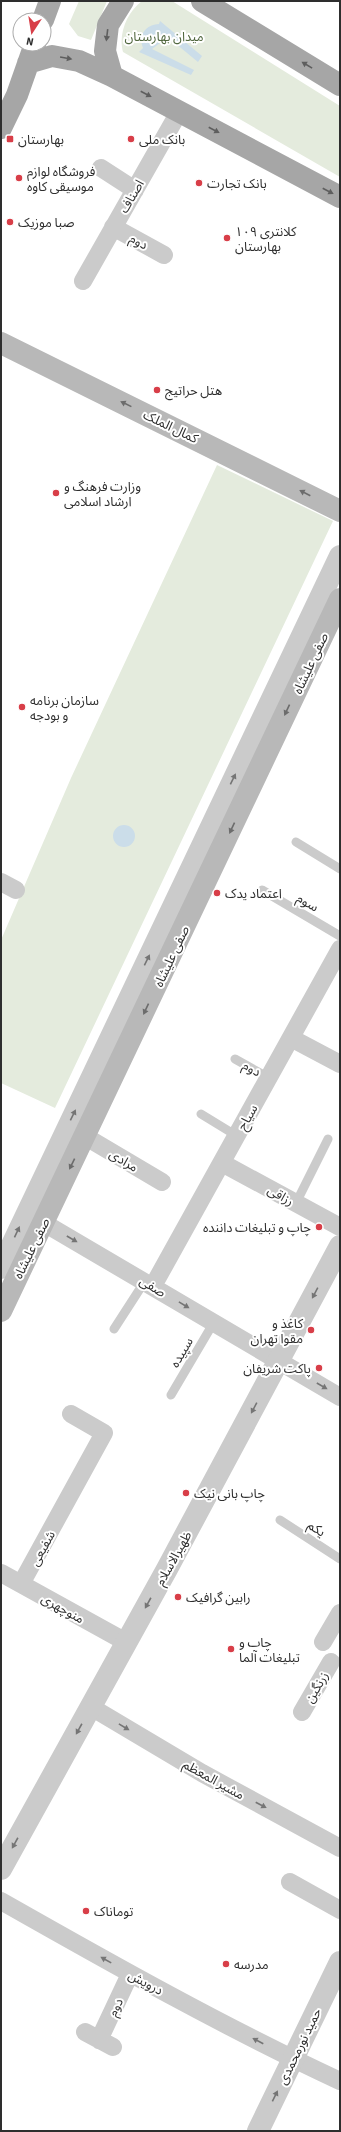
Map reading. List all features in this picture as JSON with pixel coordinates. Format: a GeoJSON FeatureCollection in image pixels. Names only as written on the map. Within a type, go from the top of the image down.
{"type":"FeatureCollection","features":[{"type":"Feature","properties":{"kind":"main road"},"geometry":{"type":"LineString","coordinates":[[46,12],[50,1]]}},
{"type":"Feature","properties":{"kind":"main road"},"geometry":{"type":"LineString","coordinates":[[112,76],[105,51],[108,25],[124,1]]}},
{"type":"Feature","properties":{"kind":"main road"},"geometry":{"type":"LineString","coordinates":[[202,1],[340,85]]}},
{"type":"Feature","properties":{"kind":"main road"},"geometry":{"type":"LineString","coordinates":[[1,128],[17,95],[31,53],[79,61],[112,76],[340,197]]}},
{"type":"Feature","properties":{"kind":"main road","name":"کمال الملک"},"geometry":{"type":"LineString","coordinates":[[1,343],[340,511]]}},
{"type":"Feature","properties":{"kind":"main road","name":"صفی علیشاه"},"geometry":{"type":"LineString","coordinates":[[1,1311],[35,1217],[86,1137],[340,599]]}},
{"type":"Feature","properties":{"kind":"street","name":"اصناف"},"geometry":{"type":"LineString","coordinates":[[83,281],[179,112]]}},
{"type":"Feature","properties":{"kind":"street"},"geometry":{"type":"LineString","coordinates":[[101,168],[135,190]]}},
{"type":"Feature","properties":{"kind":"street","name":"دوم"},"geometry":{"type":"LineString","coordinates":[[113,227],[164,255]]}},
{"type":"Feature","properties":{"kind":"street","name":"صفی علیشاه"},"geometry":{"type":"LineString","coordinates":[[1,1268],[35,1217],[340,556]]}},
{"type":"Feature","properties":{"kind":"street","name":"سیاح"},"geometry":{"type":"LineString","coordinates":[[149,1284],[222,1163],[340,949]]}},
{"type":"Feature","properties":{"kind":"street"},"geometry":{"type":"LineString","coordinates":[[291,1038],[340,1064]]}},
{"type":"Feature","properties":{"kind":"street","name":"مرادی"},"geometry":{"type":"LineString","coordinates":[[86,1137],[162,1182]]}},
{"type":"Feature","properties":{"kind":"street","name":"رزاقی"},"geometry":{"type":"LineString","coordinates":[[222,1163],[340,1227]]}},
{"type":"Feature","properties":{"kind":"street","name":"صفی"},"geometry":{"type":"LineString","coordinates":[[35,1217],[340,1397]]}},
{"type":"Feature","properties":{"kind":"street","name":"ظهیرالاسلام"},"geometry":{"type":"LineString","coordinates":[[1,1869],[337,1259]]}},
{"type":"Feature","properties":{"kind":"street","name":"شفیعی"},"geometry":{"type":"LineString","coordinates":[[21,1584],[104,1433],[71,1414]]}},
{"type":"Feature","properties":{"kind":"street","name":"منوچهری"},"geometry":{"type":"LineString","coordinates":[[1,1573],[126,1642]]}},
{"type":"Feature","properties":{"kind":"street"},"geometry":{"type":"LineString","coordinates":[[323,1642],[340,1613]]}},
{"type":"Feature","properties":{"kind":"street","name":"زرنگین"},"geometry":{"type":"LineString","coordinates":[[302,1712],[331,1662]]}},
{"type":"Feature","properties":{"kind":"street","name":"مشیر المعظم"},"geometry":{"type":"LineString","coordinates":[[91,1707],[202,1773],[340,1848]]}},
{"type":"Feature","properties":{"kind":"street"},"geometry":{"type":"LineString","coordinates":[[290,1882],[340,1910]]}},
{"type":"Feature","properties":{"kind":"street","name":"درویش"},"geometry":{"type":"LineString","coordinates":[[1,1901],[130,1974],[293,2059],[340,2081]]}},
{"type":"Feature","properties":{"kind":"street","name":"حمید نورمحمدی"},"geometry":{"type":"LineString","coordinates":[[258,2131],[338,1972]]}},
{"type":"Feature","properties":{"kind":"street","name":"دوم"},"geometry":{"type":"LineString","coordinates":[[99,2039],[130,1974]]}},
{"type":"Feature","properties":{"kind":"lane"},"geometry":{"type":"LineString","coordinates":[[296,842],[340,869]]}},
{"type":"Feature","properties":{"kind":"lane","name":"سوم"},"geometry":{"type":"LineString","coordinates":[[262,890],[340,936]]}},
{"type":"Feature","properties":{"kind":"lane","name":"دوم"},"geometry":{"type":"LineString","coordinates":[[235,1059],[269,1078]]}},
{"type":"Feature","properties":{"kind":"lane"},"geometry":{"type":"LineString","coordinates":[[201,1114],[236,1136]]}},
{"type":"Feature","properties":{"kind":"lane"},"geometry":{"type":"LineString","coordinates":[[296,1203],[328,1139]]}},
{"type":"Feature","properties":{"kind":"lane"},"geometry":{"type":"LineString","coordinates":[[114,1329],[149,1284]]}},
{"type":"Feature","properties":{"kind":"lane","name":"سپیده"},"geometry":{"type":"LineString","coordinates":[[171,1395],[214,1322]]}},
{"type":"Feature","properties":{"kind":"lane","name":"یکم"},"geometry":{"type":"LineString","coordinates":[[280,1520],[340,1559]]}},
{"type":"Feature","properties":{"kind":"green space"},"geometry":{"type":"Polygon","coordinates":[[[79,1],[107,1],[91,40],[78,36],[69,24],[79,1]]]}},
{"type":"Feature","properties":{"kind":"green space","name":"میدان بهارستان"},"geometry":{"type":"Polygon","coordinates":[[[142,1],[172,1],[340,106],[340,177],[123,52],[122,38],[125,24],[132,11],[142,1]]]}},
{"type":"Feature","properties":{"kind":"green space"},"geometry":{"type":"Polygon","coordinates":[[[217,465],[333,521],[55,1108],[1,1083],[1,940],[71,778],[217,465]]]}},
{"type":"Feature","properties":{"kind":"water"},"geometry":{"type":"Polygon","coordinates":[[[160,21],[202,56],[198,62],[164,34],[160,43],[152,49],[194,70],[191,75],[139,52],[143,48],[141,39],[146,29],[150,26],[159,24],[160,21]]]}},
{"type":"Feature","properties":{"kind":"water"},"geometry":{"type":"Polygon","coordinates":[[[120,825],[128,825],[135,832],[135,840],[128,847],[120,847],[113,840],[113,832],[120,825]]]}},
{"type":"Feature","properties":{"kind":"place","name":"بهارستان"},"geometry":{"type":"Point","coordinates":[10,139]}},
{"type":"Feature","properties":{"kind":"place","name":"بانک ملی"},"geometry":{"type":"Point","coordinates":[131,139]}},
{"type":"Feature","properties":{"kind":"place","name":"فروشگاه لوازم موسیقی کاوه"},"geometry":{"type":"Point","coordinates":[19,178]}},
{"type":"Feature","properties":{"kind":"place","name":"بانک تجارت"},"geometry":{"type":"Point","coordinates":[199,183]}},
{"type":"Feature","properties":{"kind":"place","name":"صبا موزیک"},"geometry":{"type":"Point","coordinates":[10,222]}},
{"type":"Feature","properties":{"kind":"place","name":"کلانتری ۱۰۹ بهارستان"},"geometry":{"type":"Point","coordinates":[227,238]}},
{"type":"Feature","properties":{"kind":"place","name":"هتل حراتیج"},"geometry":{"type":"Point","coordinates":[157,390]}},
{"type":"Feature","properties":{"kind":"place","name":"وزارت فرهنگ و ارشاد اسلامی"},"geometry":{"type":"Point","coordinates":[56,493]}},
{"type":"Feature","properties":{"kind":"place","name":"سازمان برنامه و بودجه"},"geometry":{"type":"Point","coordinates":[22,707]}},
{"type":"Feature","properties":{"kind":"place","name":"اعتماد یدک"},"geometry":{"type":"Point","coordinates":[217,893]}},
{"type":"Feature","properties":{"kind":"place","name":"چاپ و تبلیغات داننده"},"geometry":{"type":"Point","coordinates":[319,1227]}},
{"type":"Feature","properties":{"kind":"place","name":"کاغذ و مقوا تهران"},"geometry":{"type":"Point","coordinates":[311,1330]}},
{"type":"Feature","properties":{"kind":"place","name":"پاکت شریفان"},"geometry":{"type":"Point","coordinates":[319,1368]}},
{"type":"Feature","properties":{"kind":"place","name":"چاپ بانی‌ نیک"},"geometry":{"type":"Point","coordinates":[186,1493]}},
{"type":"Feature","properties":{"kind":"place","name":"رابین گرافیک"},"geometry":{"type":"Point","coordinates":[178,1597]}},
{"type":"Feature","properties":{"kind":"place","name":"چاپ و تبلیغات آلما"},"geometry":{"type":"Point","coordinates":[231,1649]}},
{"type":"Feature","properties":{"kind":"place","name":"توماناک"},"geometry":{"type":"Point","coordinates":[86,1911]}},
{"type":"Feature","properties":{"kind":"place","name":"مدرسه"},"geometry":{"type":"Point","coordinates":[226,1964]}}]}
